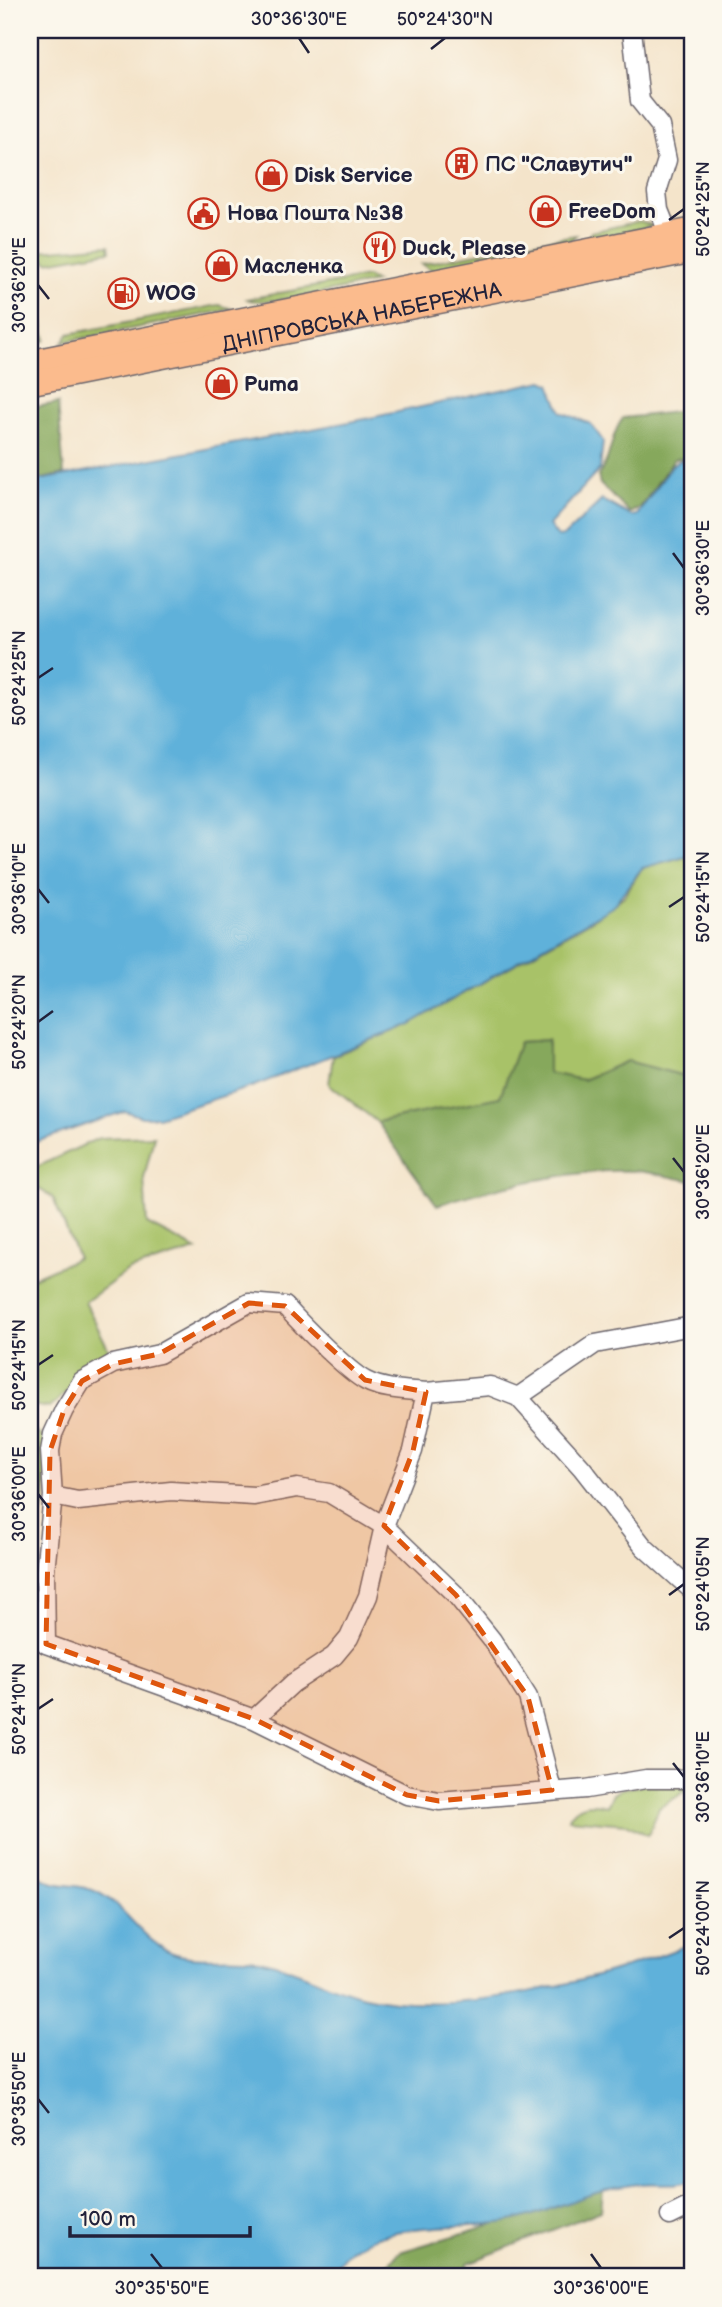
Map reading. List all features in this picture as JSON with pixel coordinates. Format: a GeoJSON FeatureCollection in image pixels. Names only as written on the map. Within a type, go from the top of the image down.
{"type":"FeatureCollection","features":[{"type":"Feature","properties":{"kind":"main road","name":"ДНІПРОВСЬКА НАБЕРЕЖНА"},"geometry":{"type":"LineString","coordinates":[[30,362],[692,230]]}},
{"type":"Feature","properties":{"kind":"main road","name":"ДНІПРОВСЬКА НАБЕРЕЖНА"},"geometry":{"type":"LineString","coordinates":[[30,383],[692,251]]}},
{"type":"Feature","properties":{"kind":"street"},"geometry":{"type":"LineString","coordinates":[[632,30],[640,101],[660,126],[667,160],[657,192],[659,210],[669,234]]}},
{"type":"Feature","properties":{"kind":"street"},"geometry":{"type":"LineString","coordinates":[[692,1590],[644,1547],[582,1468],[518,1397],[490,1386],[426,1392],[392,1388],[365,1380],[305,1328],[285,1306],[249,1304],[159,1354],[113,1364],[82,1381],[53,1434],[50,1451],[53,1496],[45,1571],[46,1644],[254,1719],[407,1795],[439,1801],[586,1788],[646,1779],[692,1779]]}},
{"type":"Feature","properties":{"kind":"street"},"geometry":{"type":"LineString","coordinates":[[518,1397],[595,1343],[692,1325]]}},
{"type":"Feature","properties":{"kind":"street"},"geometry":{"type":"LineString","coordinates":[[254,1719],[293,1683],[334,1656],[349,1638],[368,1596],[384,1525],[413,1451],[426,1392]]}},
{"type":"Feature","properties":{"kind":"street"},"geometry":{"type":"LineString","coordinates":[[53,1496],[78,1501],[171,1491],[254,1496],[296,1488],[329,1493],[384,1525],[456,1595],[492,1640],[528,1697],[552,1790]]}},
{"type":"Feature","properties":{"kind":"street"},"geometry":{"type":"LineString","coordinates":[[670,2216],[692,2205]]}},
{"type":"Feature","properties":{"kind":"highlighted area"},"geometry":{"type":"Polygon","coordinates":[[[249,1303],[285,1306],[365,1380],[426,1392],[413,1451],[384,1526],[456,1595],[528,1697],[552,1790],[439,1801],[407,1795],[254,1719],[46,1644],[50,1451],[64,1410],[82,1381],[113,1364],[159,1354],[249,1303]]]}},
{"type":"Feature","properties":{"kind":"green space"},"geometry":{"type":"Polygon","coordinates":[[[640,221],[654,226],[588,239],[591,232],[640,221]]]}},
{"type":"Feature","properties":{"kind":"green space"},"geometry":{"type":"Polygon","coordinates":[[[576,235],[566,243],[552,248],[526,246],[527,243],[576,235]]]}},
{"type":"Feature","properties":{"kind":"green space"},"geometry":{"type":"Polygon","coordinates":[[[109,245],[110,251],[48,262],[39,255],[41,251],[109,245]]]}},
{"type":"Feature","properties":{"kind":"green space"},"geometry":{"type":"Polygon","coordinates":[[[503,248],[507,252],[504,256],[439,269],[432,270],[422,264],[503,248]]]}},
{"type":"Feature","properties":{"kind":"green space"},"geometry":{"type":"Polygon","coordinates":[[[30,265],[46,340],[30,346],[30,265]]]}},
{"type":"Feature","properties":{"kind":"green space"},"geometry":{"type":"Polygon","coordinates":[[[367,277],[376,282],[289,299],[247,299],[367,277]]]}},
{"type":"Feature","properties":{"kind":"green space"},"geometry":{"type":"Polygon","coordinates":[[[219,305],[232,309],[63,342],[69,334],[219,305]]]}},
{"type":"Feature","properties":{"kind":"green space"},"geometry":{"type":"Polygon","coordinates":[[[58,403],[64,474],[30,482],[30,408],[58,403]]]}},
{"type":"Feature","properties":{"kind":"green space"},"geometry":{"type":"Polygon","coordinates":[[[692,410],[692,457],[674,459],[640,508],[630,513],[600,484],[598,476],[623,418],[692,410]]]}},
{"type":"Feature","properties":{"kind":"green space"},"geometry":{"type":"Polygon","coordinates":[[[692,854],[692,1078],[627,1061],[583,1080],[548,1073],[547,1040],[520,1042],[500,1097],[377,1122],[329,1084],[333,1056],[408,1025],[592,920],[624,896],[642,868],[692,854]]]}},
{"type":"Feature","properties":{"kind":"green space"},"geometry":{"type":"Polygon","coordinates":[[[548,1040],[548,1073],[583,1080],[627,1061],[692,1078],[692,1181],[634,1171],[587,1173],[508,1186],[437,1205],[377,1122],[500,1097],[520,1042],[548,1040]]]}},
{"type":"Feature","properties":{"kind":"green space"},"geometry":{"type":"Polygon","coordinates":[[[154,1136],[144,1178],[147,1224],[197,1250],[129,1270],[85,1302],[109,1350],[50,1408],[30,1405],[30,1279],[78,1258],[53,1198],[30,1183],[30,1170],[99,1138],[154,1136]]]}},
{"type":"Feature","properties":{"kind":"green space"},"geometry":{"type":"Polygon","coordinates":[[[30,1428],[47,1440],[45,1504],[34,1527],[30,1527],[30,1428]]]}},
{"type":"Feature","properties":{"kind":"green space"},"geometry":{"type":"Polygon","coordinates":[[[646,1785],[692,1787],[659,1808],[648,1835],[626,1824],[568,1819],[580,1807],[590,1804],[607,1806],[613,1794],[621,1789],[646,1785]]]}},
{"type":"Feature","properties":{"kind":"green space"},"geometry":{"type":"Polygon","coordinates":[[[603,2191],[601,2211],[468,2263],[467,2277],[375,2277],[400,2252],[603,2191]]]}},
{"type":"Feature","properties":{"kind":"water"},"geometry":{"type":"Polygon","coordinates":[[[543,381],[550,384],[561,412],[591,424],[603,441],[600,469],[549,525],[558,537],[564,536],[602,500],[631,516],[637,515],[673,464],[682,460],[692,462],[692,854],[642,868],[612,907],[408,1025],[254,1086],[158,1117],[142,1117],[125,1111],[30,1144],[30,482],[365,419],[543,381]]]}},
{"type":"Feature","properties":{"kind":"water"},"geometry":{"type":"Polygon","coordinates":[[[30,1867],[38,1875],[54,1883],[97,1892],[118,1906],[154,1942],[176,1954],[260,1960],[360,1995],[398,2001],[484,1999],[529,1992],[616,1970],[692,1943],[692,2180],[616,2188],[506,2222],[435,2227],[382,2235],[360,2244],[343,2258],[333,2277],[30,2277],[30,1867]]]}},
{"type":"Feature","properties":{"kind":"place","name":"ПС \"Славутич\""},"geometry":{"type":"Point","coordinates":[462,164]}},
{"type":"Feature","properties":{"kind":"place","name":"Disk Service"},"geometry":{"type":"Point","coordinates":[271,175]}},
{"type":"Feature","properties":{"kind":"place","name":"FreeDom"},"geometry":{"type":"Point","coordinates":[545,211]}},
{"type":"Feature","properties":{"kind":"place","name":"Нова Пошта №38"},"geometry":{"type":"Point","coordinates":[204,213]}},
{"type":"Feature","properties":{"kind":"place","name":"Duck, Please"},"geometry":{"type":"Point","coordinates":[379,248]}},
{"type":"Feature","properties":{"kind":"place","name":"Масленка"},"geometry":{"type":"Point","coordinates":[221,266]}},
{"type":"Feature","properties":{"kind":"place","name":"WOG"},"geometry":{"type":"Point","coordinates":[123,293]}},
{"type":"Feature","properties":{"kind":"place","name":"Puma"},"geometry":{"type":"Point","coordinates":[221,384]}}]}
